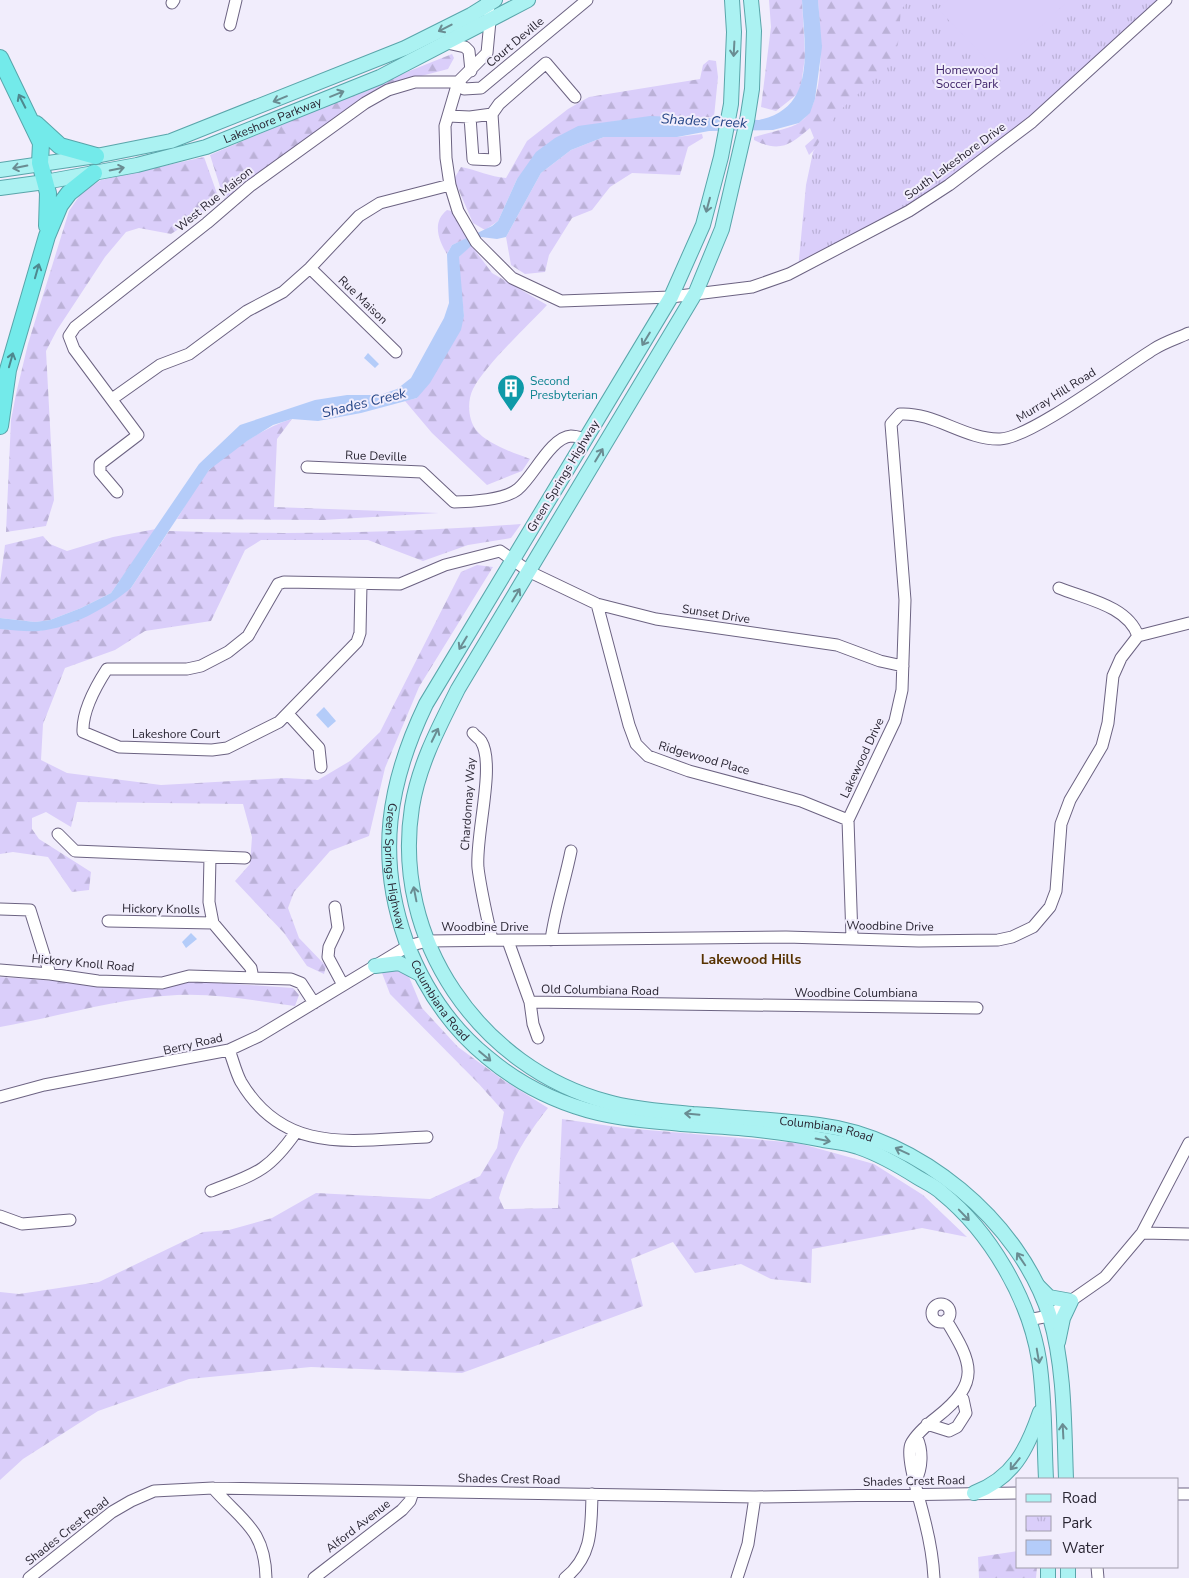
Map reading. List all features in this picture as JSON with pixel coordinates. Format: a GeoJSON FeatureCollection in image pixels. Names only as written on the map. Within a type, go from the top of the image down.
{"type":"FeatureCollection","features":[{"type":"Feature","properties":{"kind":"highway"},"geometry":{"type":"LineString","coordinates":[[0,58],[33,122],[41,143],[40,163],[48,193],[47,236]]}},
{"type":"Feature","properties":{"kind":"highway"},"geometry":{"type":"LineString","coordinates":[[33,122],[60,146],[96,156]]}},
{"type":"Feature","properties":{"kind":"highway"},"geometry":{"type":"LineString","coordinates":[[0,426],[8,370],[47,236],[60,205],[69,192],[94,173]]}},
{"type":"Feature","properties":{"kind":"main road","name":"Lakeshore Parkway"},"geometry":{"type":"LineString","coordinates":[[0,188],[45,182],[137,165],[206,146],[380,77],[528,0]]}},
{"type":"Feature","properties":{"kind":"main road","name":"Green Springs Highway"},"geometry":{"type":"LineString","coordinates":[[408,946],[398,917],[390,873],[389,820],[398,774],[409,738],[426,704],[512,559],[671,297],[703,225],[721,157],[730,109],[734,32],[732,0]]}},
{"type":"Feature","properties":{"kind":"main road","name":"Green Springs Highway"},"geometry":{"type":"LineString","coordinates":[[427,941],[419,918],[410,869],[409,842],[413,805],[428,749],[458,689],[530,572],[696,292],[722,229],[750,101],[754,31],[752,0]]}},
{"type":"Feature","properties":{"kind":"main road","name":"Lakeshore Parkway"},"geometry":{"type":"LineString","coordinates":[[0,170],[96,156],[171,142],[405,48],[490,1]]}},
{"type":"Feature","properties":{"kind":"main road","name":"Columbiana Road"},"geometry":{"type":"LineString","coordinates":[[427,941],[440,971],[458,999],[487,1032],[507,1050],[541,1074],[566,1088],[634,1114],[812,1137],[857,1146],[892,1161],[942,1192],[984,1236],[998,1255],[1014,1285],[1034,1334],[1040,1362],[1046,1478]]}},
{"type":"Feature","properties":{"kind":"main road","name":"Columbiana Road"},"geometry":{"type":"LineString","coordinates":[[408,946],[420,974],[439,1006],[461,1034],[506,1072],[532,1088],[568,1104],[597,1113],[821,1125],[858,1133],[906,1152],[957,1186],[993,1221],[1021,1259],[1036,1284],[1049,1316],[1059,1358],[1066,1478]]}},
{"type":"Feature","properties":{"kind":"main road"},"geometry":{"type":"LineString","coordinates":[[375,966],[399,963],[420,974]]}},
{"type":"Feature","properties":{"kind":"main road"},"geometry":{"type":"LineString","coordinates":[[1036,1284],[1049,1296],[1071,1301],[1063,1318],[1057,1348]]}},
{"type":"Feature","properties":{"kind":"main road"},"geometry":{"type":"LineString","coordinates":[[974,1493],[998,1482],[1012,1468],[1028,1442],[1043,1404]]}},
{"type":"Feature","properties":{"kind":"street"},"geometry":{"type":"LineString","coordinates":[[230,24],[236,0]]}},
{"type":"Feature","properties":{"kind":"street","name":"Court Deville"},"geometry":{"type":"LineString","coordinates":[[458,82],[464,89],[481,88],[587,0]]}},
{"type":"Feature","properties":{"kind":"street","name":"South Lakeshore Drive"},"geometry":{"type":"LineString","coordinates":[[458,82],[446,126],[446,158],[450,185],[458,211],[476,242],[512,278],[561,301],[671,297],[696,292],[752,287],[788,274],[909,211],[954,182],[1032,122],[1166,0]]}},
{"type":"Feature","properties":{"kind":"street"},"geometry":{"type":"LineString","coordinates":[[458,82],[487,53],[490,1]]}},
{"type":"Feature","properties":{"kind":"street"},"geometry":{"type":"LineString","coordinates":[[447,43],[465,47],[469,50],[471,71]]}},
{"type":"Feature","properties":{"kind":"street"},"geometry":{"type":"LineString","coordinates":[[470,116],[473,159],[495,160],[492,114],[499,104],[546,63],[575,98]]}},
{"type":"Feature","properties":{"kind":"street","name":"West Rue Maison"},"geometry":{"type":"LineString","coordinates":[[117,492],[100,472],[100,464],[138,434],[74,349],[69,336],[75,327],[207,223],[250,186],[365,103],[388,90],[415,82],[458,82]]}},
{"type":"Feature","properties":{"kind":"street"},"geometry":{"type":"LineString","coordinates":[[448,116],[492,114]]}},
{"type":"Feature","properties":{"kind":"street"},"geometry":{"type":"LineString","coordinates":[[112,399],[160,365],[189,354],[247,311],[283,292],[310,268],[359,216],[380,203],[450,185]]}},
{"type":"Feature","properties":{"kind":"street","name":"Rue Maison"},"geometry":{"type":"LineString","coordinates":[[310,268],[396,352]]}},
{"type":"Feature","properties":{"kind":"street","name":"Murray Hill Road"},"geometry":{"type":"LineString","coordinates":[[897,500],[891,424],[900,414],[915,413],[987,438],[1000,439],[1016,436],[1049,417],[1157,347],[1189,333]]}},
{"type":"Feature","properties":{"kind":"street","name":"Rue Deville"},"geometry":{"type":"LineString","coordinates":[[307,467],[422,472],[454,502],[465,502],[509,495],[518,489],[555,444],[570,436],[586,439]]}},
{"type":"Feature","properties":{"kind":"street","name":"Lakewood Drive"},"geometry":{"type":"LineString","coordinates":[[852,938],[848,820],[895,721],[902,690],[905,600],[897,500]]}},
{"type":"Feature","properties":{"kind":"street","name":"Lakeshore Court"},"geometry":{"type":"LineString","coordinates":[[288,714],[279,722],[227,748],[212,750],[119,747],[83,732],[82,722],[99,682],[107,669],[187,669],[201,666],[228,652],[248,636],[278,584],[284,582],[400,584],[445,565],[500,551],[530,572]]}},
{"type":"Feature","properties":{"kind":"street","name":"Sunset Drive"},"geometry":{"type":"LineString","coordinates":[[530,572],[597,604],[665,620],[837,645],[880,661],[903,666]]}},
{"type":"Feature","properties":{"kind":"street"},"geometry":{"type":"LineString","coordinates":[[321,767],[319,748],[288,714],[357,642],[360,633],[361,584]]}},
{"type":"Feature","properties":{"kind":"street"},"geometry":{"type":"LineString","coordinates":[[1059,588],[1117,611],[1134,625],[1138,636],[1189,624]]}},
{"type":"Feature","properties":{"kind":"street","name":"Ridgewood Place"},"geometry":{"type":"LineString","coordinates":[[597,604],[629,725],[636,744],[648,756],[689,770],[801,801],[848,820]]}},
{"type":"Feature","properties":{"kind":"street","name":"Woodbine Drive"},"geometry":{"type":"LineString","coordinates":[[427,941],[508,941],[640,937],[852,938],[919,941],[998,940],[1012,937],[1033,927],[1050,906],[1056,891],[1061,824],[1070,800],[1102,746],[1108,723],[1113,676],[1121,658],[1138,636]]}},
{"type":"Feature","properties":{"kind":"street","name":"Chardonnay Way"},"geometry":{"type":"LineString","coordinates":[[473,733],[481,741],[485,753],[486,779],[478,846],[478,867],[492,940]]}},
{"type":"Feature","properties":{"kind":"street"},"geometry":{"type":"LineString","coordinates":[[58,834],[75,851],[245,858]]}},
{"type":"Feature","properties":{"kind":"street"},"geometry":{"type":"LineString","coordinates":[[551,940],[555,912],[564,885],[571,851]]}},
{"type":"Feature","properties":{"kind":"street","name":"Hickory Knolls"},"geometry":{"type":"LineString","coordinates":[[210,857],[209,902],[213,923],[251,968],[253,978]]}},
{"type":"Feature","properties":{"kind":"street"},"geometry":{"type":"LineString","coordinates":[[335,907],[338,928],[329,947],[328,957],[343,984]]}},
{"type":"Feature","properties":{"kind":"street"},"geometry":{"type":"LineString","coordinates":[[0,909],[30,910],[50,974]]}},
{"type":"Feature","properties":{"kind":"street","name":"Hickory Knolls"},"geometry":{"type":"LineString","coordinates":[[108,921],[213,923]]}},
{"type":"Feature","properties":{"kind":"street","name":"Berry Road"},"geometry":{"type":"LineString","coordinates":[[0,1097],[44,1085],[166,1064],[229,1050],[259,1036],[408,946],[427,941]]}},
{"type":"Feature","properties":{"kind":"street","name":"Old Columbiana Road"},"geometry":{"type":"LineString","coordinates":[[508,941],[530,1002],[735,1006]]}},
{"type":"Feature","properties":{"kind":"street","name":"Hickory Knoll Road"},"geometry":{"type":"LineString","coordinates":[[0,970],[50,974],[98,981],[162,983],[189,976],[253,978]]}},
{"type":"Feature","properties":{"kind":"street"},"geometry":{"type":"LineString","coordinates":[[253,978],[296,980],[304,986],[314,1003]]}},
{"type":"Feature","properties":{"kind":"street"},"geometry":{"type":"LineString","coordinates":[[530,1002],[533,1024],[538,1038]]}},
{"type":"Feature","properties":{"kind":"street","name":"Woodbine Columbiana"},"geometry":{"type":"LineString","coordinates":[[735,1006],[977,1008]]}},
{"type":"Feature","properties":{"kind":"street"},"geometry":{"type":"LineString","coordinates":[[229,1050],[240,1080],[252,1098],[271,1116],[296,1132],[320,1139],[336,1140],[426,1137]]}},
{"type":"Feature","properties":{"kind":"street"},"geometry":{"type":"LineString","coordinates":[[211,1191],[259,1172],[281,1155],[296,1132]]}},
{"type":"Feature","properties":{"kind":"street"},"geometry":{"type":"LineString","coordinates":[[1028,1320],[1049,1316],[1105,1277],[1142,1233],[1189,1144]]}},
{"type":"Feature","properties":{"kind":"street"},"geometry":{"type":"LineString","coordinates":[[0,1216],[22,1224],[70,1220]]}},
{"type":"Feature","properties":{"kind":"street"},"geometry":{"type":"LineString","coordinates":[[1142,1233],[1189,1234]]}},
{"type":"Feature","properties":{"kind":"street"},"geometry":{"type":"LineString","coordinates":[[934,1578],[924,1516],[917,1495],[916,1480],[911,1470],[911,1444],[917,1438],[920,1430],[960,1396],[967,1380],[967,1357],[946,1320]]}},
{"type":"Feature","properties":{"kind":"street"},"geometry":{"type":"LineString","coordinates":[[928,1424],[949,1431],[957,1427],[966,1413],[963,1399],[960,1396]]}},
{"type":"Feature","properties":{"kind":"street"},"geometry":{"type":"LineString","coordinates":[[213,1488],[254,1529],[262,1546],[266,1578]]}},
{"type":"Feature","properties":{"kind":"street","name":"Shades Crest Road"},"geometry":{"type":"LineString","coordinates":[[29,1578],[112,1512],[154,1491],[213,1488],[755,1497],[1016,1493]]}},
{"type":"Feature","properties":{"kind":"street","name":"Alford Avenue"},"geometry":{"type":"LineString","coordinates":[[314,1578],[402,1510],[410,1501],[413,1492]]}},
{"type":"Feature","properties":{"kind":"street"},"geometry":{"type":"LineString","coordinates":[[565,1578],[578,1566],[587,1550],[591,1530],[592,1494]]}},
{"type":"Feature","properties":{"kind":"street"},"geometry":{"type":"LineString","coordinates":[[737,1578],[748,1544],[755,1497]]}},
{"type":"Feature","properties":{"kind":"green space"},"geometry":{"type":"Polygon","coordinates":[[[769,0],[802,0],[805,57],[800,92],[776,111],[761,107],[771,27],[769,0]]]}},
{"type":"Feature","properties":{"kind":"green space"},"geometry":{"type":"Polygon","coordinates":[[[818,0],[933,0],[920,44],[809,155],[805,146],[814,138],[810,128],[790,143],[778,146],[763,144],[754,140],[754,137],[795,125],[808,114],[818,84],[820,66],[821,47],[818,0]]]}},
{"type":"Feature","properties":{"kind":"green space","name":"Homewood Soccer Park"},"geometry":{"type":"Polygon","coordinates":[[[910,0],[1166,0],[958,178],[798,270],[806,185],[813,152],[837,113],[891,64],[898,44],[901,9],[910,0]]]}},
{"type":"Feature","properties":{"kind":"green space"},"geometry":{"type":"Polygon","coordinates":[[[948,0],[1069,0],[996,69],[938,9],[948,0]]]}},
{"type":"Feature","properties":{"kind":"green space"},"geometry":{"type":"Polygon","coordinates":[[[452,54],[454,58],[448,69],[383,86],[352,105],[224,199],[210,155],[452,54]]]}},
{"type":"Feature","properties":{"kind":"green space"},"geometry":{"type":"Polygon","coordinates":[[[709,60],[716,61],[718,77],[714,117],[614,121],[517,179],[498,221],[485,230],[473,223],[454,179],[461,167],[506,178],[527,141],[568,109],[589,97],[700,79],[703,65],[709,60]]]}},
{"type":"Feature","properties":{"kind":"green space"},"geometry":{"type":"Polygon","coordinates":[[[702,134],[703,138],[688,147],[680,175],[632,173],[610,187],[592,210],[572,218],[549,255],[545,272],[525,274],[511,265],[506,237],[541,173],[571,150],[604,137],[677,137],[702,134]]]}},
{"type":"Feature","properties":{"kind":"green space"},"geometry":{"type":"Polygon","coordinates":[[[204,157],[220,202],[171,234],[139,228],[126,232],[105,257],[57,330],[46,351],[54,500],[46,526],[6,532],[11,420],[16,394],[28,344],[69,211],[82,192],[101,180],[204,157]]]}},
{"type":"Feature","properties":{"kind":"green space"},"geometry":{"type":"Polygon","coordinates":[[[447,210],[456,212],[468,238],[452,245],[447,254],[439,237],[438,225],[442,215],[447,210]]]}},
{"type":"Feature","properties":{"kind":"green space"},"geometry":{"type":"Polygon","coordinates":[[[471,245],[492,273],[547,305],[488,368],[479,379],[471,394],[469,404],[470,415],[476,430],[494,444],[530,459],[522,471],[487,485],[432,433],[405,401],[417,398],[464,316],[458,262],[459,257],[471,245]]]}},
{"type":"Feature","properties":{"kind":"green space"},"geometry":{"type":"Polygon","coordinates":[[[292,419],[277,439],[274,507],[439,513],[323,520],[177,519],[200,481],[217,462],[259,433],[292,419]]]}},
{"type":"Feature","properties":{"kind":"green space"},"geometry":{"type":"Polygon","coordinates":[[[521,524],[511,538],[468,545],[423,561],[368,540],[261,540],[245,550],[211,621],[145,631],[115,650],[65,668],[43,724],[41,760],[67,773],[161,785],[286,778],[318,780],[350,761],[380,732],[461,572],[477,565],[493,567],[419,687],[385,768],[369,836],[330,851],[294,892],[288,908],[299,938],[326,966],[324,974],[307,966],[284,933],[235,881],[250,864],[252,837],[243,804],[77,802],[71,827],[46,812],[32,818],[32,829],[39,839],[91,872],[89,890],[72,892],[48,857],[13,852],[0,854],[0,629],[40,631],[131,588],[169,531],[345,532],[521,524]]]}},
{"type":"Feature","properties":{"kind":"green space"},"geometry":{"type":"Polygon","coordinates":[[[156,529],[111,593],[81,608],[50,620],[35,622],[0,618],[0,583],[5,545],[43,536],[50,544],[67,551],[113,537],[156,529]]]}},
{"type":"Feature","properties":{"kind":"green space"},"geometry":{"type":"Polygon","coordinates":[[[391,968],[407,972],[422,1008],[458,1047],[503,1080],[548,1108],[532,1129],[513,1161],[499,1198],[504,1209],[558,1208],[562,1119],[624,1128],[798,1143],[874,1164],[923,1195],[967,1237],[922,1228],[812,1249],[811,1283],[771,1279],[741,1264],[695,1273],[673,1242],[631,1259],[643,1306],[462,1373],[311,1367],[189,1379],[98,1411],[23,1459],[0,1480],[0,1292],[19,1294],[99,1282],[203,1232],[229,1230],[272,1218],[316,1193],[430,1199],[480,1176],[497,1148],[504,1112],[390,994],[382,973],[391,968]]]}},
{"type":"Feature","properties":{"kind":"green space"},"geometry":{"type":"Polygon","coordinates":[[[0,977],[143,987],[192,981],[293,988],[299,995],[295,1006],[206,995],[155,997],[110,1004],[0,1027],[0,977]]]}},
{"type":"Feature","properties":{"kind":"green space"},"geometry":{"type":"Polygon","coordinates":[[[1016,1551],[1016,1568],[1037,1568],[1036,1578],[979,1578],[978,1557],[1016,1551]]]}},
{"type":"Feature","properties":{"kind":"water","name":"Shades Creek"},"geometry":{"type":"Polygon","coordinates":[[[802,0],[818,0],[822,47],[815,99],[810,113],[799,123],[773,130],[709,131],[677,137],[604,137],[571,150],[541,173],[506,237],[497,239],[481,237],[459,257],[464,316],[461,330],[430,383],[417,398],[361,413],[318,421],[292,419],[273,425],[247,441],[209,470],[131,588],[100,610],[64,626],[34,631],[0,629],[0,618],[35,622],[50,620],[81,608],[111,593],[199,464],[240,425],[315,400],[347,395],[380,395],[397,389],[411,378],[444,318],[449,303],[447,254],[452,245],[492,226],[498,221],[517,179],[536,152],[555,138],[578,126],[650,116],[759,120],[778,113],[791,103],[799,89],[805,55],[802,0]]]}},
{"type":"Feature","properties":{"kind":"water"},"geometry":{"type":"Polygon","coordinates":[[[368,353],[379,364],[375,368],[364,358],[368,353]]]}},
{"type":"Feature","properties":{"kind":"water"},"geometry":{"type":"Polygon","coordinates":[[[324,707],[336,721],[328,728],[316,715],[324,707]]]}},
{"type":"Feature","properties":{"kind":"water"},"geometry":{"type":"Polygon","coordinates":[[[191,933],[197,939],[186,948],[182,942],[191,933]]]}},
{"type":"Feature","properties":{"kind":"place","name":"Second Presbyterian"},"geometry":{"type":"Point","coordinates":[511,412]}},
{"type":"Feature","properties":{"kind":"district","name":"Lakewood Hills"},"geometry":{"type":"Point","coordinates":[751,959]}}]}
